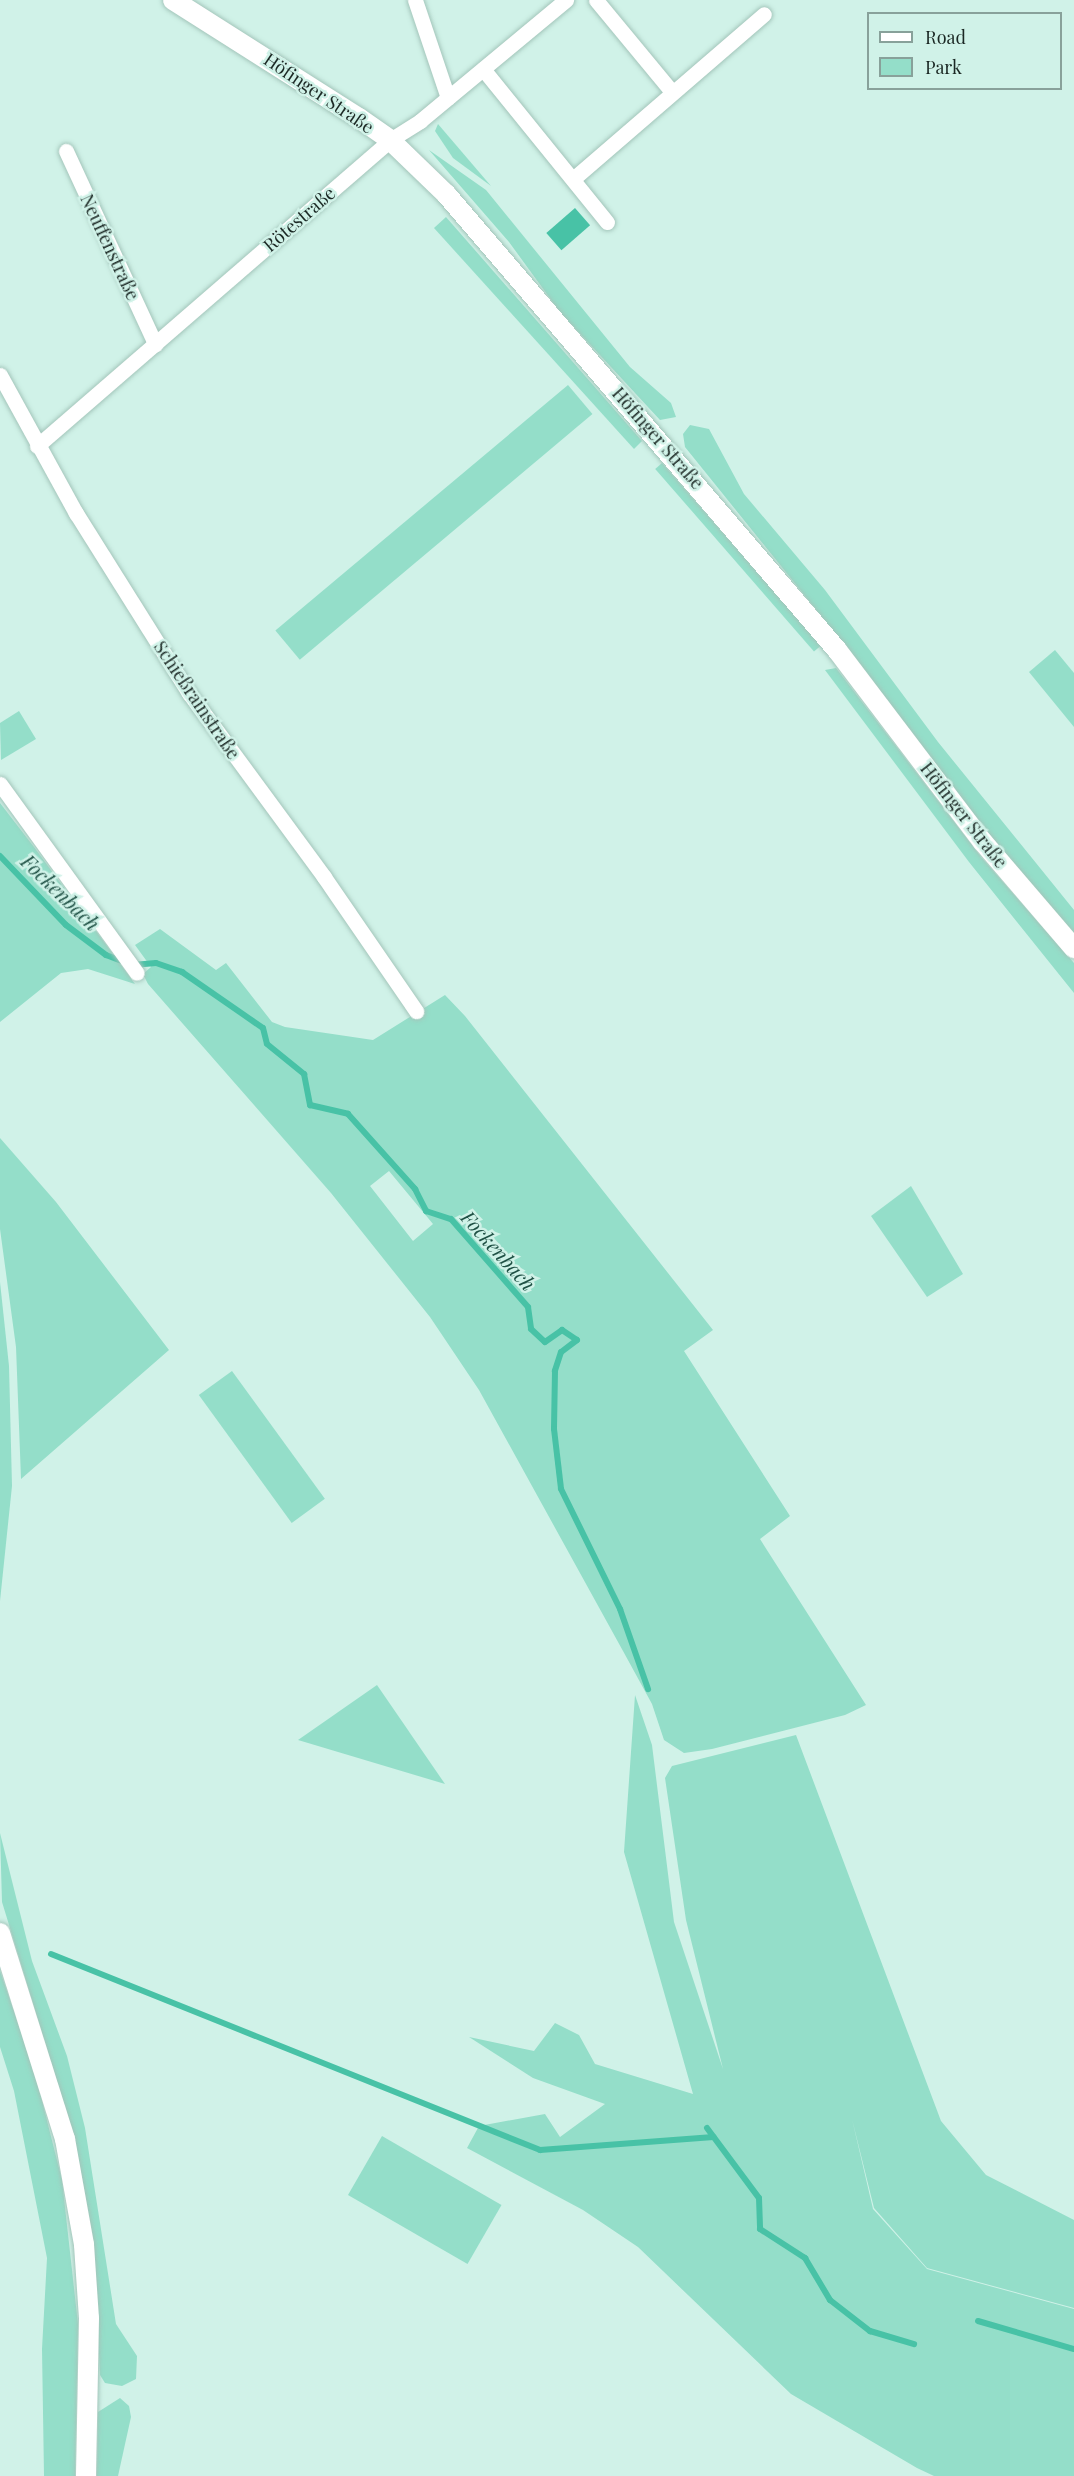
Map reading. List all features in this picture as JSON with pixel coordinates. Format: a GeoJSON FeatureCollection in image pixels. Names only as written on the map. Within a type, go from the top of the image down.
{"type":"FeatureCollection","features":[{"type":"Feature","properties":{"kind":"street","name":"Höfinger Straße"},"geometry":{"type":"LineString","coordinates":[[173,0],[390,140],[448,196],[837,650],[983,842],[1074,948]]}},
{"type":"Feature","properties":{"kind":"street"},"geometry":{"type":"LineString","coordinates":[[415,0],[448,98]]}},
{"type":"Feature","properties":{"kind":"street","name":"Rötestraße"},"geometry":{"type":"LineString","coordinates":[[38,446],[390,140],[448,98],[566,0]]}},
{"type":"Feature","properties":{"kind":"street"},"geometry":{"type":"LineString","coordinates":[[596,0],[672,92]]}},
{"type":"Feature","properties":{"kind":"street"},"geometry":{"type":"LineString","coordinates":[[573,179],[764,14]]}},
{"type":"Feature","properties":{"kind":"street"},"geometry":{"type":"LineString","coordinates":[[483,69],[607,222]]}},
{"type":"Feature","properties":{"kind":"street","name":"Neuffenstraße"},"geometry":{"type":"LineString","coordinates":[[66,151],[155,344]]}},
{"type":"Feature","properties":{"kind":"street","name":"Schießrainstraße"},"geometry":{"type":"LineString","coordinates":[[0,375],[38,446],[189,693],[324,877],[416,1011]]}},
{"type":"Feature","properties":{"kind":"street"},"geometry":{"type":"LineString","coordinates":[[0,784],[125,953],[137,973]]}},
{"type":"Feature","properties":{"kind":"street"},"geometry":{"type":"LineString","coordinates":[[0,1933],[65,2139],[84,2245],[89,2318],[86,2476]]}},
{"type":"Feature","properties":{"kind":"green space"},"geometry":{"type":"Polygon","coordinates":[[[438,124],[491,186],[453,158],[435,131],[438,124]]]}},
{"type":"Feature","properties":{"kind":"green space"},"geometry":{"type":"Polygon","coordinates":[[[429,150],[486,190],[630,367],[671,403],[676,417],[660,420],[560,312],[509,242],[429,150]]]}},
{"type":"Feature","properties":{"kind":"green space"},"geometry":{"type":"Polygon","coordinates":[[[446,217],[642,441],[634,449],[434,228],[446,217]]]}},
{"type":"Feature","properties":{"kind":"green space"},"geometry":{"type":"Polygon","coordinates":[[[568,385],[592,414],[300,660],[275,631],[568,385]]]}},
{"type":"Feature","properties":{"kind":"green space"},"geometry":{"type":"Polygon","coordinates":[[[690,425],[709,429],[744,494],[825,590],[938,742],[1074,910],[1074,936],[966,806],[839,638],[685,447],[683,434],[690,425]]]}},
{"type":"Feature","properties":{"kind":"green space"},"geometry":{"type":"Polygon","coordinates":[[[662,463],[821,646],[814,652],[655,469],[662,463]]]}},
{"type":"Feature","properties":{"kind":"green space"},"geometry":{"type":"Polygon","coordinates":[[[1055,650],[1074,673],[1074,727],[1029,672],[1055,650]]]}},
{"type":"Feature","properties":{"kind":"green space"},"geometry":{"type":"Polygon","coordinates":[[[836,668],[981,857],[1074,963],[1074,993],[969,862],[825,670],[836,668]]]}},
{"type":"Feature","properties":{"kind":"green space"},"geometry":{"type":"Polygon","coordinates":[[[19,711],[36,739],[1,760],[0,723],[19,711]]]}},
{"type":"Feature","properties":{"kind":"green space"},"geometry":{"type":"Polygon","coordinates":[[[0,803],[135,984],[88,969],[61,973],[0,1022],[0,803]]]}},
{"type":"Feature","properties":{"kind":"green space"},"geometry":{"type":"Polygon","coordinates":[[[160,929],[216,970],[226,963],[272,1022],[285,1027],[373,1040],[445,995],[465,1016],[713,1330],[684,1351],[790,1516],[760,1539],[866,1705],[845,1715],[712,1749],[684,1753],[664,1740],[652,1704],[479,1390],[430,1317],[331,1193],[148,984],[143,974],[151,967],[135,945],[160,929]],[[389,1171],[370,1186],[413,1241],[433,1224],[389,1171]]]}},
{"type":"Feature","properties":{"kind":"green space"},"geometry":{"type":"Polygon","coordinates":[[[0,1138],[56,1202],[169,1350],[21,1479],[16,1347],[0,1229],[0,1138]]]}},
{"type":"Feature","properties":{"kind":"green space"},"geometry":{"type":"Polygon","coordinates":[[[911,1186],[963,1274],[927,1297],[871,1216],[911,1186]]]}},
{"type":"Feature","properties":{"kind":"green space"},"geometry":{"type":"Polygon","coordinates":[[[0,1282],[9,1366],[12,1486],[0,1601],[0,1282]]]}},
{"type":"Feature","properties":{"kind":"green space"},"geometry":{"type":"Polygon","coordinates":[[[232,1371],[325,1499],[292,1523],[199,1395],[232,1371]]]}},
{"type":"Feature","properties":{"kind":"green space"},"geometry":{"type":"Polygon","coordinates":[[[377,1685],[445,1784],[298,1740],[377,1685]]]}},
{"type":"Feature","properties":{"kind":"green space"},"geometry":{"type":"Polygon","coordinates":[[[635,1695],[652,1745],[674,1922],[723,2069],[686,1920],[665,1778],[672,1766],[796,1735],[941,2121],[986,2175],[1074,2220],[1074,2308],[927,2268],[874,2208],[852,2119],[873,2209],[927,2269],[1074,2309],[1074,2476],[934,2476],[917,2468],[791,2394],[638,2247],[583,2210],[467,2148],[479,2126],[545,2114],[560,2137],[605,2104],[533,2078],[469,2037],[534,2051],[555,2023],[579,2035],[595,2064],[693,2094],[624,1852],[635,1695]]]}},
{"type":"Feature","properties":{"kind":"green space"},"geometry":{"type":"Polygon","coordinates":[[[0,1833],[32,1961],[67,2056],[85,2128],[116,2324],[137,2356],[136,2379],[122,2386],[105,2383],[100,2375],[94,2242],[75,2140],[2,1902],[0,1833]]]}},
{"type":"Feature","properties":{"kind":"green space"},"geometry":{"type":"Polygon","coordinates":[[[0,1971],[35,2073],[62,2180],[78,2324],[75,2476],[44,2476],[42,2349],[47,2258],[14,2091],[0,2047],[0,1971]]]}},
{"type":"Feature","properties":{"kind":"green space"},"geometry":{"type":"Polygon","coordinates":[[[382,2136],[502,2205],[468,2264],[348,2195],[382,2136]]]}},
{"type":"Feature","properties":{"kind":"green space"},"geometry":{"type":"Polygon","coordinates":[[[120,2398],[129,2406],[131,2417],[118,2476],[97,2476],[98,2412],[120,2398]]]}},
{"type":"Feature","properties":{"kind":"shaded area"},"geometry":{"type":"Polygon","coordinates":[[[575,208],[590,225],[561,250],[546,233],[575,208]]]}},
{"type":"Feature","properties":{"kind":"waterway","name":"Fockenbach"},"geometry":{"type":"LineString","coordinates":[[0,856],[66,925],[106,955],[124,962]]}},
{"type":"Feature","properties":{"kind":"waterway","name":"Fockenbach"},"geometry":{"type":"LineString","coordinates":[[133,965],[156,963],[182,972],[263,1028],[267,1044],[304,1074],[310,1105],[348,1114],[415,1189],[426,1211],[451,1219],[528,1307],[531,1329],[545,1342],[562,1330],[577,1340],[561,1352],[555,1371],[554,1429],[561,1489],[620,1609],[648,1689]]}},
{"type":"Feature","properties":{"kind":"waterway"},"geometry":{"type":"LineString","coordinates":[[51,1954],[540,2150],[714,2137]]}},
{"type":"Feature","properties":{"kind":"waterway","name":"Fockenbach"},"geometry":{"type":"LineString","coordinates":[[707,2128],[759,2198],[760,2229],[805,2258],[830,2300],[870,2331],[914,2344]]}},
{"type":"Feature","properties":{"kind":"waterway","name":"Fockenbach"},"geometry":{"type":"LineString","coordinates":[[978,2321],[1074,2349]]}}]}
